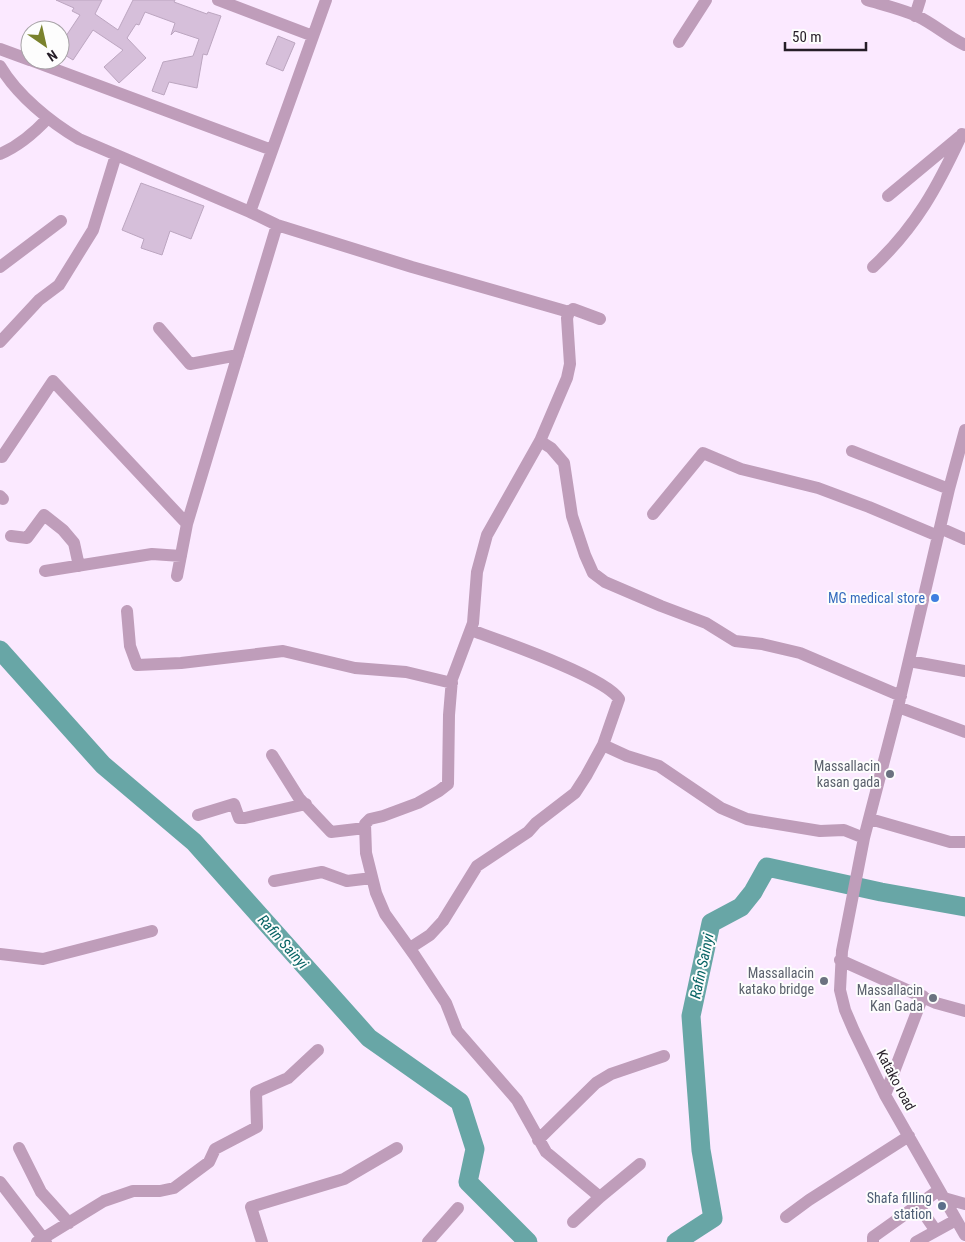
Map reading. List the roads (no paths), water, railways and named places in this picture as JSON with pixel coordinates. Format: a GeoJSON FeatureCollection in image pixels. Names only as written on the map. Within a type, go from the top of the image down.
{"type":"FeatureCollection","features":[{"type":"Feature","properties":{"kind":"street"},"geometry":{"type":"LineString","coordinates":[[218,0],[313,36]]}},
{"type":"Feature","properties":{"kind":"street"},"geometry":{"type":"LineString","coordinates":[[250,212],[326,0]]}},
{"type":"Feature","properties":{"kind":"street"},"geometry":{"type":"LineString","coordinates":[[679,42],[706,0]]}},
{"type":"Feature","properties":{"kind":"street"},"geometry":{"type":"LineString","coordinates":[[868,0],[916,16],[965,45]]}},
{"type":"Feature","properties":{"kind":"street"},"geometry":{"type":"LineString","coordinates":[[916,16],[920,0]]}},
{"type":"Feature","properties":{"kind":"street"},"geometry":{"type":"LineString","coordinates":[[0,49],[20,56]]}},
{"type":"Feature","properties":{"kind":"street"},"geometry":{"type":"LineString","coordinates":[[0,66],[8,80],[57,127],[79,140],[277,225],[412,267],[569,312]]}},
{"type":"Feature","properties":{"kind":"street"},"geometry":{"type":"LineString","coordinates":[[57,70],[272,150]]}},
{"type":"Feature","properties":{"kind":"street"},"geometry":{"type":"LineString","coordinates":[[0,154],[34,133],[48,118]]}},
{"type":"Feature","properties":{"kind":"street"},"geometry":{"type":"LineString","coordinates":[[888,196],[964,133]]}},
{"type":"Feature","properties":{"kind":"street"},"geometry":{"type":"LineString","coordinates":[[873,267],[910,228],[945,171],[964,133]]}},
{"type":"Feature","properties":{"kind":"street"},"geometry":{"type":"LineString","coordinates":[[0,342],[39,300],[59,285],[93,230],[116,155]]}},
{"type":"Feature","properties":{"kind":"street"},"geometry":{"type":"LineString","coordinates":[[0,267],[61,221]]}},
{"type":"Feature","properties":{"kind":"street"},"geometry":{"type":"LineString","coordinates":[[177,576],[187,524],[277,225]]}},
{"type":"Feature","properties":{"kind":"street"},"geometry":{"type":"LineString","coordinates":[[600,319],[573,309],[569,312],[567,318],[570,364],[567,378],[540,441],[487,535],[477,572],[471,630],[452,683],[449,714],[448,784],[418,803],[370,819],[365,824],[366,853],[376,892],[385,914],[446,1003],[457,1031],[517,1100],[546,1152],[600,1197]]}},
{"type":"Feature","properties":{"kind":"street"},"geometry":{"type":"LineString","coordinates":[[159,328],[190,364],[238,355]]}},
{"type":"Feature","properties":{"kind":"street"},"geometry":{"type":"LineString","coordinates":[[0,457],[53,381],[187,524]]}},
{"type":"Feature","properties":{"kind":"street","name":"Katako road"},"geometry":{"type":"LineString","coordinates":[[965,430],[963,445],[949,489],[900,702],[864,838],[840,960],[840,990],[854,1031],[885,1095],[965,1236]]}},
{"type":"Feature","properties":{"kind":"street"},"geometry":{"type":"LineString","coordinates":[[540,441],[551,448],[564,463],[572,516],[585,555],[592,573],[605,582],[706,623],[735,641],[762,644],[800,653],[965,732]]}},
{"type":"Feature","properties":{"kind":"street"},"geometry":{"type":"LineString","coordinates":[[852,451],[949,489]]}},
{"type":"Feature","properties":{"kind":"street"},"geometry":{"type":"LineString","coordinates":[[653,514],[703,453],[741,469],[818,488],[965,540]]}},
{"type":"Feature","properties":{"kind":"street"},"geometry":{"type":"LineString","coordinates":[[11,536],[27,538],[44,515],[63,530],[74,543],[79,566]]}},
{"type":"Feature","properties":{"kind":"street"},"geometry":{"type":"LineString","coordinates":[[45,571],[152,554],[181,556]]}},
{"type":"Feature","properties":{"kind":"street"},"geometry":{"type":"LineString","coordinates":[[127,611],[130,646],[137,666],[283,651],[355,668],[406,672],[452,683]]}},
{"type":"Feature","properties":{"kind":"street"},"geometry":{"type":"LineString","coordinates":[[410,948],[430,935],[443,921],[477,866],[528,832],[536,823],[574,793],[603,745],[619,698],[596,680],[471,630]]}},
{"type":"Feature","properties":{"kind":"street"},"geometry":{"type":"LineString","coordinates":[[909,660],[965,671]]}},
{"type":"Feature","properties":{"kind":"street"},"geometry":{"type":"LineString","coordinates":[[603,745],[628,756],[659,766],[721,808],[747,819],[820,831],[844,830],[864,838]]}},
{"type":"Feature","properties":{"kind":"street"},"geometry":{"type":"LineString","coordinates":[[272,755],[299,798],[331,832],[365,828]]}},
{"type":"Feature","properties":{"kind":"street"},"geometry":{"type":"LineString","coordinates":[[198,815],[234,804],[239,818],[245,818],[306,804]]}},
{"type":"Feature","properties":{"kind":"street"},"geometry":{"type":"LineString","coordinates":[[870,819],[950,842],[965,842]]}},
{"type":"Feature","properties":{"kind":"street"},"geometry":{"type":"LineString","coordinates":[[274,882],[322,872],[347,881],[372,878]]}},
{"type":"Feature","properties":{"kind":"street"},"geometry":{"type":"LineString","coordinates":[[0,954],[43,960],[152,931]]}},
{"type":"Feature","properties":{"kind":"street"},"geometry":{"type":"LineString","coordinates":[[840,960],[936,1003],[965,1010]]}},
{"type":"Feature","properties":{"kind":"street"},"geometry":{"type":"LineString","coordinates":[[885,1095],[923,996]]}},
{"type":"Feature","properties":{"kind":"street"},"geometry":{"type":"LineString","coordinates":[[0,1182],[42,1241],[104,1201],[133,1191],[160,1191],[174,1188],[209,1162],[215,1149],[257,1127],[256,1092],[288,1078],[318,1050]]}},
{"type":"Feature","properties":{"kind":"street"},"geometry":{"type":"LineString","coordinates":[[538,1140],[596,1083],[611,1074],[664,1056]]}},
{"type":"Feature","properties":{"kind":"street"},"geometry":{"type":"LineString","coordinates":[[786,1218],[810,1200],[909,1136]]}},
{"type":"Feature","properties":{"kind":"street"},"geometry":{"type":"LineString","coordinates":[[19,1148],[41,1192],[69,1223]]}},
{"type":"Feature","properties":{"kind":"street"},"geometry":{"type":"LineString","coordinates":[[262,1242],[251,1207],[344,1179],[397,1148]]}},
{"type":"Feature","properties":{"kind":"street"},"geometry":{"type":"LineString","coordinates":[[573,1222],[640,1164]]}},
{"type":"Feature","properties":{"kind":"street"},"geometry":{"type":"LineString","coordinates":[[872,1242],[873,1236],[918,1205],[942,1194],[965,1204]]}},
{"type":"Feature","properties":{"kind":"street"},"geometry":{"type":"LineString","coordinates":[[918,1205],[936,1231]]}},
{"type":"Feature","properties":{"kind":"street"},"geometry":{"type":"LineString","coordinates":[[428,1242],[458,1208]]}},
{"type":"Feature","properties":{"kind":"street"},"geometry":{"type":"LineString","coordinates":[[916,1242],[956,1220]]}},
{"type":"Feature","properties":{"kind":"waterway","name":"Rafin Sainyi"},"geometry":{"type":"LineString","coordinates":[[0,650],[103,765],[194,842],[369,1038],[460,1102],[475,1149],[468,1182],[528,1242]]}},
{"type":"Feature","properties":{"kind":"waterway","name":"Rafin Sainyi"},"geometry":{"type":"LineString","coordinates":[[676,1242],[713,1218],[701,1150],[691,1016],[711,923],[741,907],[753,892],[767,867],[881,892],[965,907]]}},
{"type":"Feature","properties":{"kind":"place","name":"MG medical store"},"geometry":{"type":"Point","coordinates":[935,598]}},
{"type":"Feature","properties":{"kind":"place","name":"Massallacin kasan gada"},"geometry":{"type":"Point","coordinates":[890,774]}},
{"type":"Feature","properties":{"kind":"place","name":"Massallacin katako bridge"},"geometry":{"type":"Point","coordinates":[824,981]}},
{"type":"Feature","properties":{"kind":"place","name":"Massallacin Kan Gada"},"geometry":{"type":"Point","coordinates":[933,998]}},
{"type":"Feature","properties":{"kind":"place","name":"Shafa filling station"},"geometry":{"type":"Point","coordinates":[942,1206]}}]}
